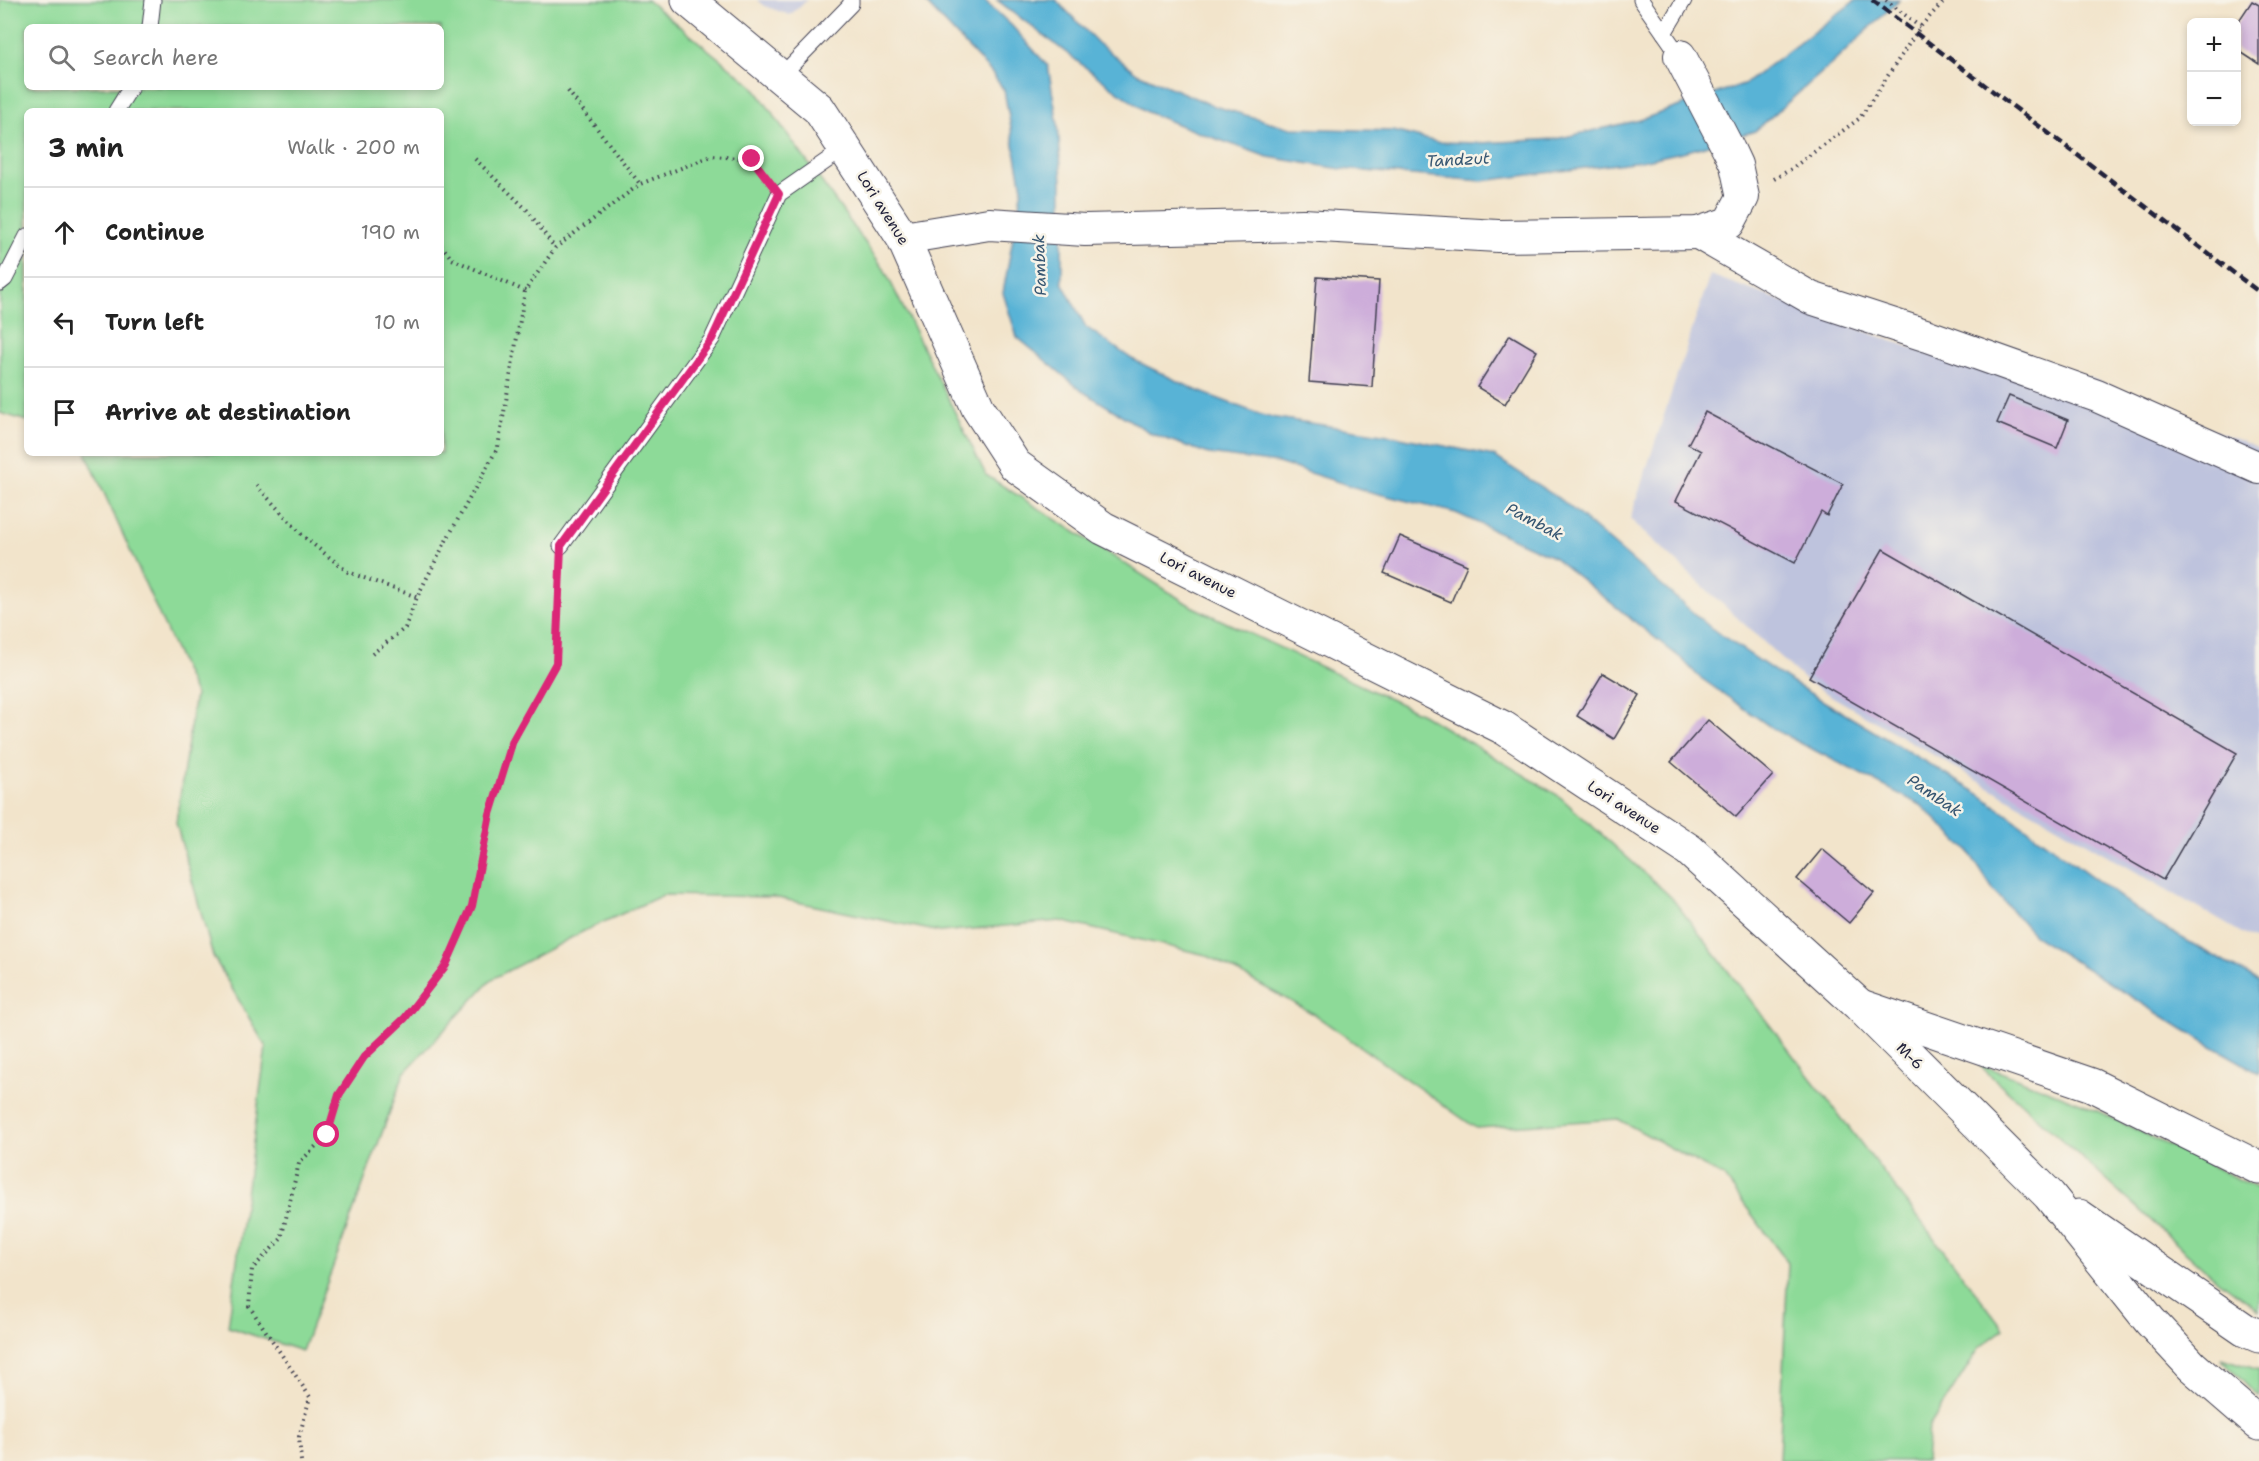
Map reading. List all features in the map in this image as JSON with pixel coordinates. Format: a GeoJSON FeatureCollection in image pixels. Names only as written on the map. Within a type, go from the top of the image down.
{"type":"FeatureCollection","features":[{"type":"Feature","properties":{"kind":"highway","name":"Lori avenue"},"geometry":{"type":"LineString","coordinates":[[688,0],[819,109],[903,238],[978,408],[1015,465],[1103,528],[1504,728],[1689,850],[1858,1004]]}},
{"type":"Feature","properties":{"kind":"highway","name":"M-6"},"geometry":{"type":"LineString","coordinates":[[1858,1004],[2092,1084],[2259,1168]]}},
{"type":"Feature","properties":{"kind":"highway","name":"M-6"},"geometry":{"type":"LineString","coordinates":[[1858,1004],[2049,1196],[2150,1321],[2192,1366],[2259,1424]]}},
{"type":"Feature","properties":{"kind":"highway"},"geometry":{"type":"LineString","coordinates":[[2049,1196],[2245,1330],[2259,1336]]}},
{"type":"Feature","properties":{"kind":"street"},"geometry":{"type":"LineString","coordinates":[[903,238],[989,224],[1084,230],[1303,225],[1498,236],[1698,233],[1729,223],[1743,197],[1736,165],[1729,150],[1672,45]]}},
{"type":"Feature","properties":{"kind":"street"},"geometry":{"type":"LineString","coordinates":[[1698,233],[1811,298],[1928,336],[2097,396],[2259,468]]}},
{"type":"Feature","properties":{"kind":"lane"},"geometry":{"type":"LineString","coordinates":[[150,24],[153,0]]}},
{"type":"Feature","properties":{"kind":"lane"},"geometry":{"type":"LineString","coordinates":[[780,77],[851,4],[851,0]]}},
{"type":"Feature","properties":{"kind":"lane"},"geometry":{"type":"LineString","coordinates":[[1641,0],[1672,45]]}},
{"type":"Feature","properties":{"kind":"lane"},"geometry":{"type":"LineString","coordinates":[[1672,45],[1684,0]]}},
{"type":"Feature","properties":{"kind":"lane"},"geometry":{"type":"LineString","coordinates":[[118,108],[129,90]]}},
{"type":"Feature","properties":{"kind":"lane"},"geometry":{"type":"LineString","coordinates":[[561,546],[712,339],[779,194],[845,148]]}},
{"type":"Feature","properties":{"kind":"lane"},"geometry":{"type":"LineString","coordinates":[[0,283],[5,279],[24,242]]}},
{"type":"Feature","properties":{"kind":"path"},"geometry":{"type":"LineString","coordinates":[[1886,0],[1920,27]]}},
{"type":"Feature","properties":{"kind":"path"},"geometry":{"type":"LineString","coordinates":[[1743,197],[1791,169],[1860,118],[1920,27],[1945,0]]}},
{"type":"Feature","properties":{"kind":"path"},"geometry":{"type":"LineString","coordinates":[[568,91],[640,184]]}},
{"type":"Feature","properties":{"kind":"path"},"geometry":{"type":"LineString","coordinates":[[372,654],[405,627],[417,597],[498,447],[525,291],[555,248],[640,184],[712,156],[752,159],[779,194]]}},
{"type":"Feature","properties":{"kind":"path"},"geometry":{"type":"LineString","coordinates":[[475,159],[527,210],[555,248]]}},
{"type":"Feature","properties":{"kind":"path"},"geometry":{"type":"LineString","coordinates":[[444,249],[452,259],[525,291]]}},
{"type":"Feature","properties":{"kind":"path"},"geometry":{"type":"LineString","coordinates":[[256,485],[304,537],[348,572],[417,597]]}},
{"type":"Feature","properties":{"kind":"path"},"geometry":{"type":"LineString","coordinates":[[301,1461],[299,1437],[310,1397],[249,1305],[252,1269],[281,1239],[299,1162],[327,1135],[339,1095],[364,1057],[405,1018],[446,965],[472,906],[490,814],[513,740],[556,663],[561,546]]}},
{"type":"Feature","properties":{"kind":"shaded area"},"geometry":{"type":"Polygon","coordinates":[[[757,0],[807,0],[790,15],[764,6],[757,0]]]}},
{"type":"Feature","properties":{"kind":"shaded area"},"geometry":{"type":"Polygon","coordinates":[[[1710,275],[1945,360],[2091,378],[2259,449],[2259,943],[1807,682],[1630,519],[1710,275]]]}},
{"type":"Feature","properties":{"kind":"green space"},"geometry":{"type":"Polygon","coordinates":[[[0,0],[647,0],[753,86],[884,269],[986,475],[1191,606],[1422,714],[1559,796],[1671,897],[2004,1329],[1980,1347],[1929,1427],[1926,1461],[1779,1460],[1788,1263],[1724,1177],[1618,1119],[1476,1128],[1312,1013],[1206,955],[1060,921],[940,932],[773,897],[663,895],[584,931],[492,979],[404,1073],[302,1351],[228,1327],[266,1047],[213,956],[176,823],[195,694],[87,456],[444,456],[444,108],[24,108],[24,420],[0,413],[0,0]]]}},
{"type":"Feature","properties":{"kind":"green space"},"geometry":{"type":"Polygon","coordinates":[[[1977,1063],[2083,1104],[2259,1189],[2259,1310],[2209,1273],[1977,1063]]]}},
{"type":"Feature","properties":{"kind":"green space"},"geometry":{"type":"Polygon","coordinates":[[[2221,1358],[2259,1370],[2259,1397],[2221,1358]]]}},
{"type":"Feature","properties":{"kind":"water","name":"Pambak"},"geometry":{"type":"Polygon","coordinates":[[[923,0],[984,0],[1012,26],[1048,66],[1058,125],[1062,182],[1062,282],[1086,327],[1132,359],[1198,391],[1264,416],[1395,436],[1494,456],[1564,502],[1711,628],[1788,680],[1979,794],[2157,924],[2259,981],[2259,1073],[2183,1029],[2036,937],[1994,891],[1969,852],[1921,805],[1775,730],[1698,676],[1683,660],[1553,557],[1456,513],[1367,491],[1278,463],[1209,454],[1152,434],[1082,391],[1017,337],[1003,293],[1022,188],[1004,90],[991,72],[923,0]]]}},
{"type":"Feature","properties":{"kind":"water","name":"Tandzut"},"geometry":{"type":"Polygon","coordinates":[[[997,0],[1056,0],[1098,43],[1137,73],[1214,106],[1291,128],[1393,131],[1437,142],[1480,143],[1556,139],[1640,120],[1746,83],[1856,0],[1899,0],[1835,61],[1755,131],[1691,150],[1641,161],[1482,181],[1341,169],[1268,157],[1197,132],[1147,112],[997,0]]]}},
{"type":"Feature","properties":{"kind":"building"},"geometry":{"type":"Polygon","coordinates":[[[2252,1],[2259,5],[2259,64],[2241,52],[2241,18],[2252,1]]]}},
{"type":"Feature","properties":{"kind":"building"},"geometry":{"type":"Polygon","coordinates":[[[1317,277],[1379,281],[1372,387],[1309,382],[1317,277]]]}},
{"type":"Feature","properties":{"kind":"building"},"geometry":{"type":"Polygon","coordinates":[[[1510,335],[1537,351],[1505,404],[1477,387],[1510,335]]]}},
{"type":"Feature","properties":{"kind":"building"},"geometry":{"type":"Polygon","coordinates":[[[2009,396],[2068,420],[2057,448],[1997,423],[2009,396]]]}},
{"type":"Feature","properties":{"kind":"building"},"geometry":{"type":"Polygon","coordinates":[[[1705,412],[1843,484],[1827,516],[1821,512],[1795,563],[1676,501],[1701,451],[1688,444],[1705,412]]]}},
{"type":"Feature","properties":{"kind":"building"},"geometry":{"type":"Polygon","coordinates":[[[1400,536],[1467,565],[1451,602],[1384,573],[1400,536]]]}},
{"type":"Feature","properties":{"kind":"building"},"geometry":{"type":"Polygon","coordinates":[[[1883,549],[2237,753],[2163,880],[1809,677],[1883,549]]]}},
{"type":"Feature","properties":{"kind":"building"},"geometry":{"type":"Polygon","coordinates":[[[1603,673],[1640,695],[1614,739],[1577,716],[1603,673]]]}},
{"type":"Feature","properties":{"kind":"building"},"geometry":{"type":"Polygon","coordinates":[[[1708,720],[1773,775],[1736,817],[1671,762],[1708,720]]]}},
{"type":"Feature","properties":{"kind":"building"},"geometry":{"type":"Polygon","coordinates":[[[1822,849],[1874,893],[1849,923],[1797,879],[1822,849]]]}},
{"type":"Feature","properties":{"kind":"railway"},"geometry":{"type":"LineString","coordinates":[[1872,0],[2259,292]]}},
{"type":"Feature","properties":{"kind":"route"},"geometry":{"type":"LineString","coordinates":[[327,1135],[339,1095],[364,1057],[405,1018],[446,965],[472,906],[490,814],[513,740],[556,663],[561,546],[640,441],[712,339],[779,194],[752,159]]}}]}
